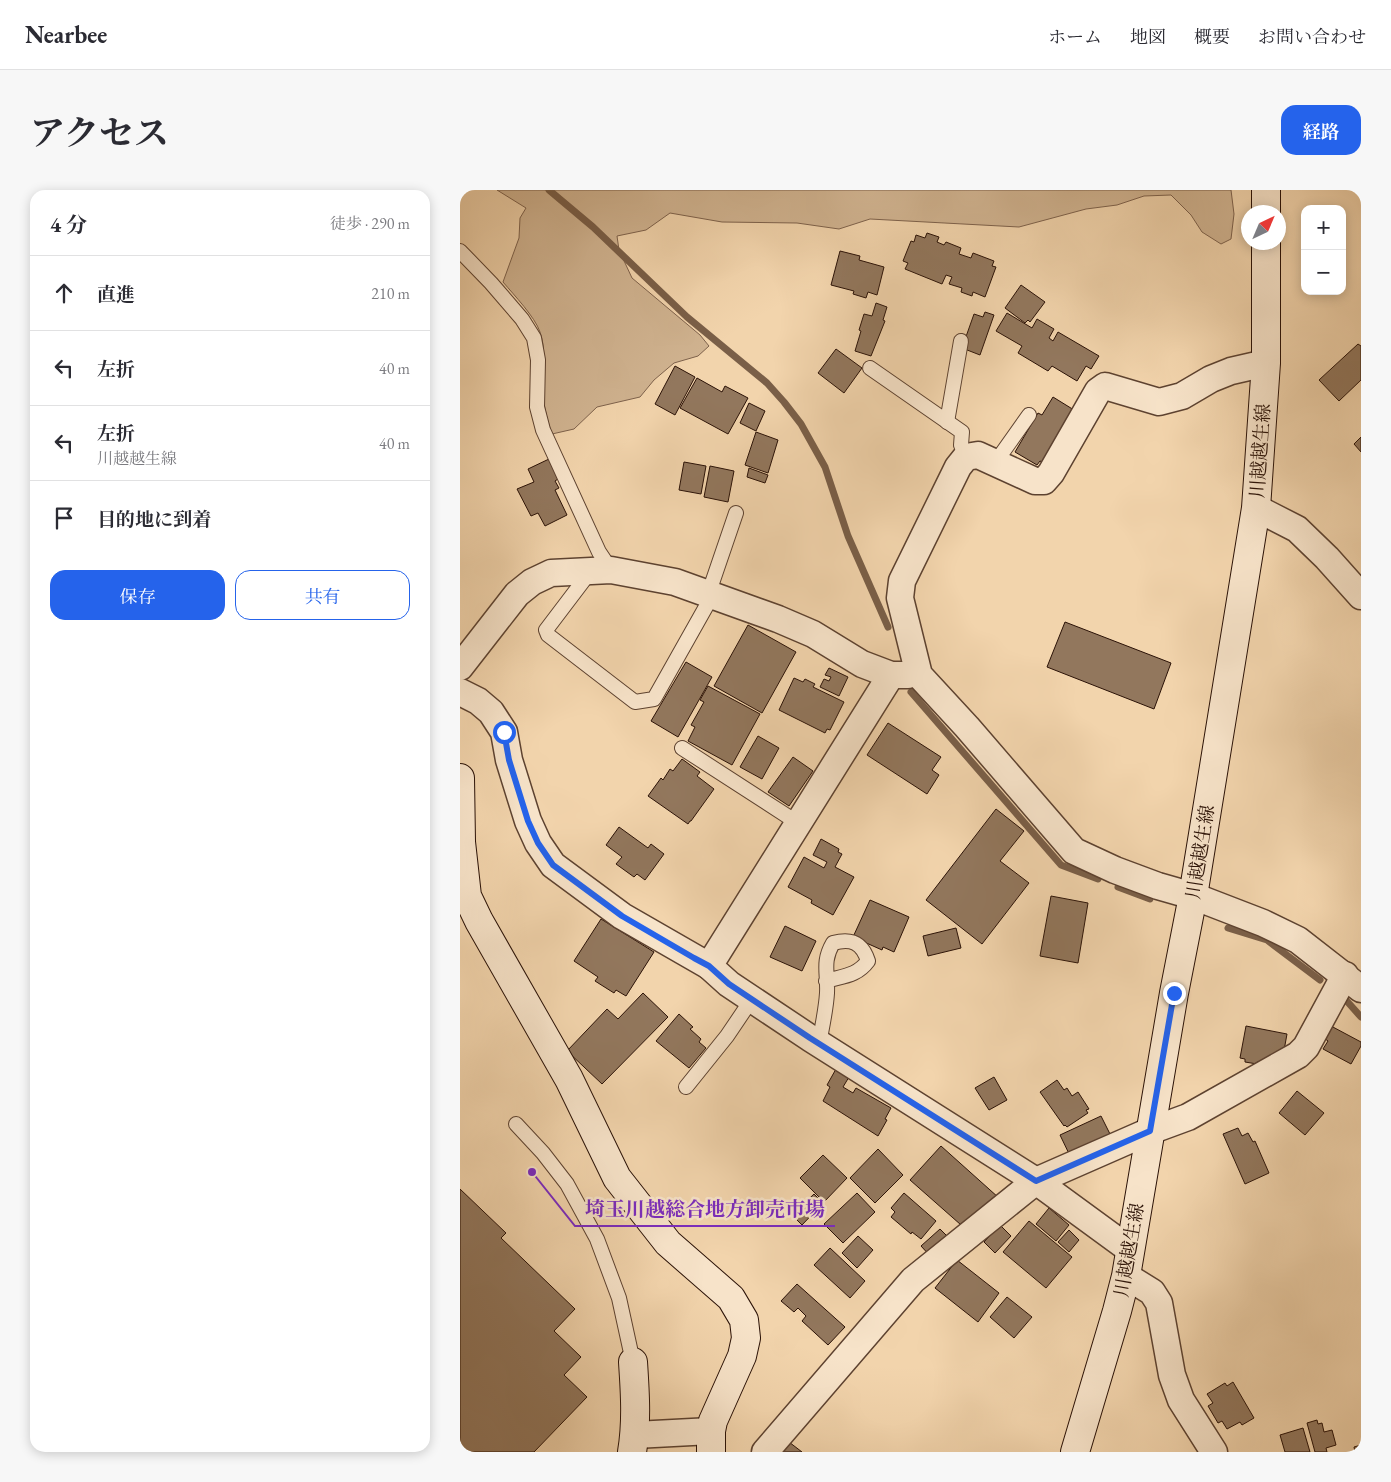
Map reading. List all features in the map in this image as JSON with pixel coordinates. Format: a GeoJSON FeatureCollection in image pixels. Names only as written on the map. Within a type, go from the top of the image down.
{"type":"FeatureCollection","features":[{"type":"Feature","properties":{"kind":"main road"},"geometry":{"type":"LineString","coordinates":[[1266,190],[1266,205]]}},
{"type":"Feature","properties":{"kind":"main road","name":"川越越生線"},"geometry":{"type":"LineString","coordinates":[[1075,1452],[1117,1311],[1128,1262],[1174,993],[1193,896],[1256,508],[1266,363],[1266,250]]}},
{"type":"Feature","properties":{"kind":"main road"},"geometry":{"type":"LineString","coordinates":[[460,778],[461,842],[467,896],[479,921],[569,1079],[617,1178],[668,1243],[731,1298],[744,1320],[746,1338],[742,1356],[714,1420],[711,1442]]}},
{"type":"Feature","properties":{"kind":"main road"},"geometry":{"type":"LineString","coordinates":[[632,1362],[635,1403],[633,1444]]}},
{"type":"Feature","properties":{"kind":"street"},"geometry":{"type":"LineString","coordinates":[[765,1452],[913,1280],[1036,1181],[1150,1131],[1188,1117],[1298,1055],[1306,1047],[1353,982],[1298,940],[1263,923],[1193,896],[1158,886],[1115,870],[1074,851],[967,727],[919,675],[900,598],[902,581],[958,467],[966,457],[978,455],[1035,481],[1044,481],[1051,473],[1098,392],[1105,386],[1159,402],[1182,396],[1211,379],[1231,371],[1266,363]]}},
{"type":"Feature","properties":{"kind":"street"},"geometry":{"type":"LineString","coordinates":[[1256,508],[1297,529],[1327,558],[1361,596]]}},
{"type":"Feature","properties":{"kind":"street"},"geometry":{"type":"LineString","coordinates":[[460,666],[517,594],[532,582],[551,573],[600,571],[675,582],[778,619],[813,634],[862,664],[891,675],[919,675]]}},
{"type":"Feature","properties":{"kind":"street"},"geometry":{"type":"LineString","coordinates":[[709,966],[891,675]]}},
{"type":"Feature","properties":{"kind":"street"},"geometry":{"type":"LineString","coordinates":[[460,692],[478,701],[492,712],[504,732],[509,760],[528,821],[538,843],[553,865],[622,916],[709,966],[729,984],[819,1044],[1036,1181],[1128,1262],[1159,1303],[1172,1375],[1181,1400],[1214,1452]]}},
{"type":"Feature","properties":{"kind":"street"},"geometry":{"type":"LineString","coordinates":[[633,1444],[711,1442]]}},
{"type":"Feature","properties":{"kind":"lane"},"geometry":{"type":"LineString","coordinates":[[460,251],[492,283],[522,319],[534,338],[538,360],[537,407],[543,430],[599,552],[600,571],[546,630],[548,635],[635,702],[654,699],[710,595],[736,512]]}},
{"type":"Feature","properties":{"kind":"lane"},"geometry":{"type":"LineString","coordinates":[[947,422],[961,341]]}},
{"type":"Feature","properties":{"kind":"lane"},"geometry":{"type":"LineString","coordinates":[[870,368],[962,432],[961,445],[966,457]]}},
{"type":"Feature","properties":{"kind":"lane"},"geometry":{"type":"LineString","coordinates":[[995,463],[1029,415]]}},
{"type":"Feature","properties":{"kind":"lane"},"geometry":{"type":"LineString","coordinates":[[682,748],[798,823]]}},
{"type":"Feature","properties":{"kind":"lane"},"geometry":{"type":"LineString","coordinates":[[819,1044],[824,1020],[827,992],[826,980]]}},
{"type":"Feature","properties":{"kind":"lane"},"geometry":{"type":"LineString","coordinates":[[686,1087],[727,1036],[752,999]]}},
{"type":"Feature","properties":{"kind":"lane"},"geometry":{"type":"LineString","coordinates":[[516,1124],[543,1153],[567,1184],[597,1239],[619,1298],[632,1362]]}},
{"type":"Feature","properties":{"kind":"shaded area"},"geometry":{"type":"Polygon","coordinates":[[[497,190],[1231,190],[1234,214],[1231,239],[1221,244],[1202,232],[1191,215],[1171,195],[1144,196],[1117,205],[1086,209],[1019,227],[870,219],[839,229],[797,223],[722,222],[670,213],[646,230],[617,236],[619,250],[632,278],[700,335],[709,346],[698,356],[674,363],[654,380],[640,397],[597,407],[574,429],[552,434],[544,401],[544,350],[542,338],[529,313],[503,282],[519,238],[520,218],[526,208],[497,190]]]}},
{"type":"Feature","properties":{"kind":"building"},"geometry":{"type":"Polygon","coordinates":[[[927,233],[939,237],[937,242],[944,245],[946,242],[961,248],[959,254],[971,258],[973,253],[994,261],[992,266],[996,267],[985,297],[973,292],[972,296],[961,292],[962,288],[949,284],[952,277],[946,275],[942,284],[905,269],[908,263],[903,261],[911,241],[914,242],[916,235],[925,238],[927,233]]]}},
{"type":"Feature","properties":{"kind":"building"},"geometry":{"type":"Polygon","coordinates":[[[840,251],[860,256],[859,260],[884,267],[877,295],[868,292],[866,298],[853,294],[854,291],[831,285],[840,251]]]}},
{"type":"Feature","properties":{"kind":"building"},"geometry":{"type":"Polygon","coordinates":[[[1021,285],[1045,302],[1030,322],[1028,320],[1025,323],[1005,308],[1021,285]]]}},
{"type":"Feature","properties":{"kind":"building"},"geometry":{"type":"Polygon","coordinates":[[[876,303],[887,307],[883,320],[885,321],[871,356],[855,351],[864,314],[872,316],[876,303]]]}},
{"type":"Feature","properties":{"kind":"building"},"geometry":{"type":"Polygon","coordinates":[[[985,312],[994,315],[980,355],[962,348],[974,314],[983,317],[985,312]]]}},
{"type":"Feature","properties":{"kind":"building"},"geometry":{"type":"Polygon","coordinates":[[[1007,313],[1032,328],[1037,319],[1054,329],[1049,338],[1053,341],[1058,332],[1099,356],[1091,369],[1086,366],[1077,381],[1052,366],[1048,371],[1018,353],[1022,346],[996,331],[1007,313]]]}},
{"type":"Feature","properties":{"kind":"building"},"geometry":{"type":"Polygon","coordinates":[[[1358,344],[1361,346],[1361,380],[1339,401],[1319,380],[1358,344]]]}},
{"type":"Feature","properties":{"kind":"building"},"geometry":{"type":"Polygon","coordinates":[[[836,349],[862,368],[844,393],[818,373],[836,349]]]}},
{"type":"Feature","properties":{"kind":"building"},"geometry":{"type":"Polygon","coordinates":[[[675,366],[695,377],[675,415],[655,404],[675,366]]]}},
{"type":"Feature","properties":{"kind":"building"},"geometry":{"type":"Polygon","coordinates":[[[697,378],[722,392],[725,386],[748,398],[728,434],[680,408],[697,378]]]}},
{"type":"Feature","properties":{"kind":"building"},"geometry":{"type":"Polygon","coordinates":[[[1053,397],[1074,410],[1042,462],[1040,461],[1037,465],[1015,452],[1038,413],[1042,415],[1053,397]]]}},
{"type":"Feature","properties":{"kind":"building"},"geometry":{"type":"Polygon","coordinates":[[[749,403],[765,411],[756,431],[740,423],[749,403]]]}},
{"type":"Feature","properties":{"kind":"building"},"geometry":{"type":"Polygon","coordinates":[[[756,432],[778,440],[768,473],[745,465],[756,432]]]}},
{"type":"Feature","properties":{"kind":"building"},"geometry":{"type":"Polygon","coordinates":[[[1361,437],[1361,452],[1354,444],[1361,437]]]}},
{"type":"Feature","properties":{"kind":"building"},"geometry":{"type":"Polygon","coordinates":[[[549,459],[558,479],[555,481],[559,488],[555,490],[567,515],[545,526],[538,513],[531,516],[517,489],[534,482],[528,469],[549,459]]]}},
{"type":"Feature","properties":{"kind":"building"},"geometry":{"type":"Polygon","coordinates":[[[684,462],[706,466],[701,494],[679,490],[684,462]]]}},
{"type":"Feature","properties":{"kind":"building"},"geometry":{"type":"Polygon","coordinates":[[[710,466],[734,471],[728,502],[704,497],[710,466]]]}},
{"type":"Feature","properties":{"kind":"building"},"geometry":{"type":"Polygon","coordinates":[[[749,468],[768,475],[765,483],[747,477],[749,468]]]}},
{"type":"Feature","properties":{"kind":"building"},"geometry":{"type":"Polygon","coordinates":[[[1065,622],[1171,663],[1154,709],[1047,667],[1065,622]]]}},
{"type":"Feature","properties":{"kind":"building"},"geometry":{"type":"Polygon","coordinates":[[[748,625],[796,652],[762,713],[714,686],[748,625]]]}},
{"type":"Feature","properties":{"kind":"building"},"geometry":{"type":"Polygon","coordinates":[[[686,662],[712,677],[678,737],[651,721],[686,662]]]}},
{"type":"Feature","properties":{"kind":"building"},"geometry":{"type":"Polygon","coordinates":[[[829,668],[848,677],[839,696],[820,687],[824,679],[829,681],[831,677],[825,675],[829,668]]]}},
{"type":"Feature","properties":{"kind":"building"},"geometry":{"type":"Polygon","coordinates":[[[794,678],[803,682],[805,679],[815,684],[813,687],[844,702],[830,730],[827,729],[825,733],[779,710],[794,678]]]}},
{"type":"Feature","properties":{"kind":"building"},"geometry":{"type":"Polygon","coordinates":[[[708,686],[760,714],[732,765],[688,741],[695,727],[691,725],[704,702],[700,700],[708,686]]]}},
{"type":"Feature","properties":{"kind":"building"},"geometry":{"type":"Polygon","coordinates":[[[888,723],[941,757],[932,770],[939,775],[927,794],[867,755],[888,723]]]}},
{"type":"Feature","properties":{"kind":"building"},"geometry":{"type":"Polygon","coordinates":[[[758,736],[779,748],[762,779],[740,767],[758,736]]]}},
{"type":"Feature","properties":{"kind":"building"},"geometry":{"type":"Polygon","coordinates":[[[793,757],[813,771],[789,806],[768,792],[793,757]]]}},
{"type":"Feature","properties":{"kind":"building"},"geometry":{"type":"Polygon","coordinates":[[[682,759],[700,772],[697,776],[714,789],[688,824],[648,796],[661,778],[663,780],[670,769],[673,771],[682,759]]]}},
{"type":"Feature","properties":{"kind":"building"},"geometry":{"type":"Polygon","coordinates":[[[996,809],[1024,831],[1000,861],[1029,883],[982,944],[926,900],[996,809]]]}},
{"type":"Feature","properties":{"kind":"building"},"geometry":{"type":"Polygon","coordinates":[[[619,827],[648,848],[651,844],[664,854],[645,880],[637,874],[634,877],[616,864],[622,857],[606,845],[619,827]]]}},
{"type":"Feature","properties":{"kind":"building"},"geometry":{"type":"Polygon","coordinates":[[[821,839],[839,849],[838,852],[842,854],[835,867],[854,877],[833,915],[811,903],[812,900],[788,887],[804,857],[824,868],[827,862],[813,855],[821,839]]]}},
{"type":"Feature","properties":{"kind":"building"},"geometry":{"type":"Polygon","coordinates":[[[1051,896],[1088,903],[1078,963],[1040,956],[1051,896]]]}},
{"type":"Feature","properties":{"kind":"building"},"geometry":{"type":"Polygon","coordinates":[[[870,900],[909,917],[894,952],[883,947],[882,950],[853,937],[870,900]]]}},
{"type":"Feature","properties":{"kind":"building"},"geometry":{"type":"Polygon","coordinates":[[[601,919],[654,952],[626,996],[616,990],[614,993],[595,981],[598,977],[574,961],[601,919]]]}},
{"type":"Feature","properties":{"kind":"building"},"geometry":{"type":"Polygon","coordinates":[[[785,926],[816,941],[802,971],[770,957],[785,926]]]}},
{"type":"Feature","properties":{"kind":"building"},"geometry":{"type":"Polygon","coordinates":[[[956,928],[961,948],[928,956],[923,936],[956,928]]]}},
{"type":"Feature","properties":{"kind":"building"},"geometry":{"type":"Polygon","coordinates":[[[643,993],[668,1017],[602,1084],[567,1051],[607,1009],[618,1019],[643,993]]]}},
{"type":"Feature","properties":{"kind":"building"},"geometry":{"type":"Polygon","coordinates":[[[679,1014],[693,1027],[690,1029],[701,1039],[699,1042],[706,1048],[689,1068],[656,1041],[679,1014]]]}},
{"type":"Feature","properties":{"kind":"building"},"geometry":{"type":"Polygon","coordinates":[[[1246,1026],[1287,1034],[1283,1056],[1269,1064],[1245,1062],[1245,1059],[1240,1058],[1246,1026]]]}},
{"type":"Feature","properties":{"kind":"building"},"geometry":{"type":"Polygon","coordinates":[[[1331,1026],[1361,1042],[1361,1046],[1351,1064],[1323,1049],[1328,1041],[1324,1038],[1331,1026]]]}},
{"type":"Feature","properties":{"kind":"building"},"geometry":{"type":"Polygon","coordinates":[[[836,1069],[849,1077],[843,1087],[853,1093],[856,1088],[891,1108],[878,1136],[823,1101],[830,1087],[827,1085],[836,1069]]]}},
{"type":"Feature","properties":{"kind":"building"},"geometry":{"type":"Polygon","coordinates":[[[994,1077],[1007,1100],[989,1110],[975,1088],[994,1077]]]}},
{"type":"Feature","properties":{"kind":"building"},"geometry":{"type":"Polygon","coordinates":[[[1057,1080],[1064,1090],[1067,1088],[1072,1096],[1078,1092],[1089,1109],[1086,1110],[1088,1113],[1067,1127],[1064,1126],[1040,1092],[1057,1080]]]}},
{"type":"Feature","properties":{"kind":"building"},"geometry":{"type":"Polygon","coordinates":[[[1297,1091],[1324,1113],[1305,1135],[1279,1113],[1297,1091]]]}},
{"type":"Feature","properties":{"kind":"building"},"geometry":{"type":"Polygon","coordinates":[[[1101,1116],[1114,1142],[1073,1162],[1060,1135],[1101,1116]]]}},
{"type":"Feature","properties":{"kind":"building"},"geometry":{"type":"Polygon","coordinates":[[[1238,1128],[1242,1136],[1248,1133],[1253,1142],[1255,1141],[1269,1173],[1245,1184],[1223,1134],[1238,1128]]]}},
{"type":"Feature","properties":{"kind":"building"},"geometry":{"type":"Polygon","coordinates":[[[941,1146],[999,1198],[969,1232],[910,1180],[941,1146]]]}},
{"type":"Feature","properties":{"kind":"building"},"geometry":{"type":"Polygon","coordinates":[[[878,1149],[903,1175],[875,1203],[850,1178],[878,1149]]]}},
{"type":"Feature","properties":{"kind":"building"},"geometry":{"type":"Polygon","coordinates":[[[823,1155],[847,1178],[824,1202],[800,1178],[823,1155]]]}},
{"type":"Feature","properties":{"kind":"building"},"geometry":{"type":"Polygon","coordinates":[[[460,1189],[506,1233],[501,1238],[575,1309],[554,1331],[581,1357],[564,1375],[587,1397],[534,1452],[460,1452],[460,1189]]]}},
{"type":"Feature","properties":{"kind":"building"},"geometry":{"type":"Polygon","coordinates":[[[857,1193],[875,1212],[843,1243],[824,1224],[857,1193]]]}},
{"type":"Feature","properties":{"kind":"building"},"geometry":{"type":"Polygon","coordinates":[[[904,1193],[936,1221],[921,1239],[912,1232],[911,1234],[891,1217],[895,1212],[891,1208],[904,1193]]]}},
{"type":"Feature","properties":{"kind":"building"},"geometry":{"type":"Polygon","coordinates":[[[814,1194],[823,1203],[802,1225],[792,1215],[814,1194]]]}},
{"type":"Feature","properties":{"kind":"building"},"geometry":{"type":"Polygon","coordinates":[[[1049,1208],[1069,1225],[1056,1241],[1036,1224],[1049,1208]]]}},
{"type":"Feature","properties":{"kind":"building"},"geometry":{"type":"Polygon","coordinates":[[[1029,1221],[1072,1257],[1046,1288],[1003,1252],[1029,1221]]]}},
{"type":"Feature","properties":{"kind":"building"},"geometry":{"type":"Polygon","coordinates":[[[1000,1225],[1011,1236],[995,1253],[984,1242],[1000,1225]]]}},
{"type":"Feature","properties":{"kind":"building"},"geometry":{"type":"Polygon","coordinates":[[[940,1229],[951,1240],[932,1258],[921,1246],[940,1229]]]}},
{"type":"Feature","properties":{"kind":"building"},"geometry":{"type":"Polygon","coordinates":[[[1069,1230],[1079,1240],[1069,1252],[1058,1242],[1069,1230]]]}},
{"type":"Feature","properties":{"kind":"building"},"geometry":{"type":"Polygon","coordinates":[[[858,1236],[873,1250],[857,1268],[842,1253],[858,1236]]]}},
{"type":"Feature","properties":{"kind":"building"},"geometry":{"type":"Polygon","coordinates":[[[830,1248],[865,1281],[850,1298],[814,1265],[830,1248]]]}},
{"type":"Feature","properties":{"kind":"building"},"geometry":{"type":"Polygon","coordinates":[[[957,1260],[999,1293],[978,1322],[935,1288],[957,1260]]]}},
{"type":"Feature","properties":{"kind":"building"},"geometry":{"type":"Polygon","coordinates":[[[797,1284],[845,1327],[828,1345],[802,1321],[806,1316],[798,1308],[794,1312],[781,1301],[797,1284]]]}},
{"type":"Feature","properties":{"kind":"building"},"geometry":{"type":"Polygon","coordinates":[[[1007,1297],[1032,1317],[1014,1338],[990,1317],[1007,1297]]]}},
{"type":"Feature","properties":{"kind":"building"},"geometry":{"type":"Polygon","coordinates":[[[1233,1382],[1254,1418],[1242,1425],[1240,1422],[1227,1429],[1222,1421],[1218,1423],[1208,1406],[1213,1403],[1207,1394],[1225,1383],[1227,1386],[1233,1382]]]}},
{"type":"Feature","properties":{"kind":"building"},"geometry":{"type":"Polygon","coordinates":[[[1317,1420],[1318,1424],[1322,1423],[1324,1432],[1332,1430],[1336,1445],[1326,1448],[1327,1452],[1315,1452],[1307,1423],[1317,1420]]]}},
{"type":"Feature","properties":{"kind":"building"},"geometry":{"type":"Polygon","coordinates":[[[1303,1428],[1310,1452],[1285,1452],[1280,1435],[1303,1428]]]}},
{"type":"Feature","properties":{"kind":"building"},"geometry":{"type":"Polygon","coordinates":[[[789,1442],[802,1452],[782,1452],[789,1442]]]}},
{"type":"Feature","properties":{"kind":"building"},"geometry":{"type":"Polygon","coordinates":[[[1361,1445],[1361,1452],[1355,1452],[1354,1447],[1361,1445]]]}},
{"type":"Feature","properties":{"kind":"waterway"},"geometry":{"type":"LineString","coordinates":[[549,190],[593,227],[687,317],[767,383],[784,402],[801,424],[825,467],[848,536],[888,627]]}},
{"type":"Feature","properties":{"kind":"waterway"},"geometry":{"type":"LineString","coordinates":[[911,692],[1061,865],[1098,879]]}},
{"type":"Feature","properties":{"kind":"waterway"},"geometry":{"type":"LineString","coordinates":[[1118,887],[1150,899]]}},
{"type":"Feature","properties":{"kind":"waterway"},"geometry":{"type":"LineString","coordinates":[[1228,928],[1267,940],[1320,980]]}},
{"type":"Feature","properties":{"kind":"waterway"},"geometry":{"type":"LineString","coordinates":[[1345,999],[1361,1017]]}},
{"type":"Feature","properties":{"kind":"place","name":"埼玉川越総合地方卸売市場"},"geometry":{"type":"Point","coordinates":[532,1172]}},
{"type":"Feature","properties":{"kind":"route"},"geometry":{"type":"LineString","coordinates":[[504,732],[509,760],[528,821],[538,843],[553,865],[622,916],[709,966],[729,984],[810,1038],[1036,1181],[1150,1131],[1174,993]]}}]}
